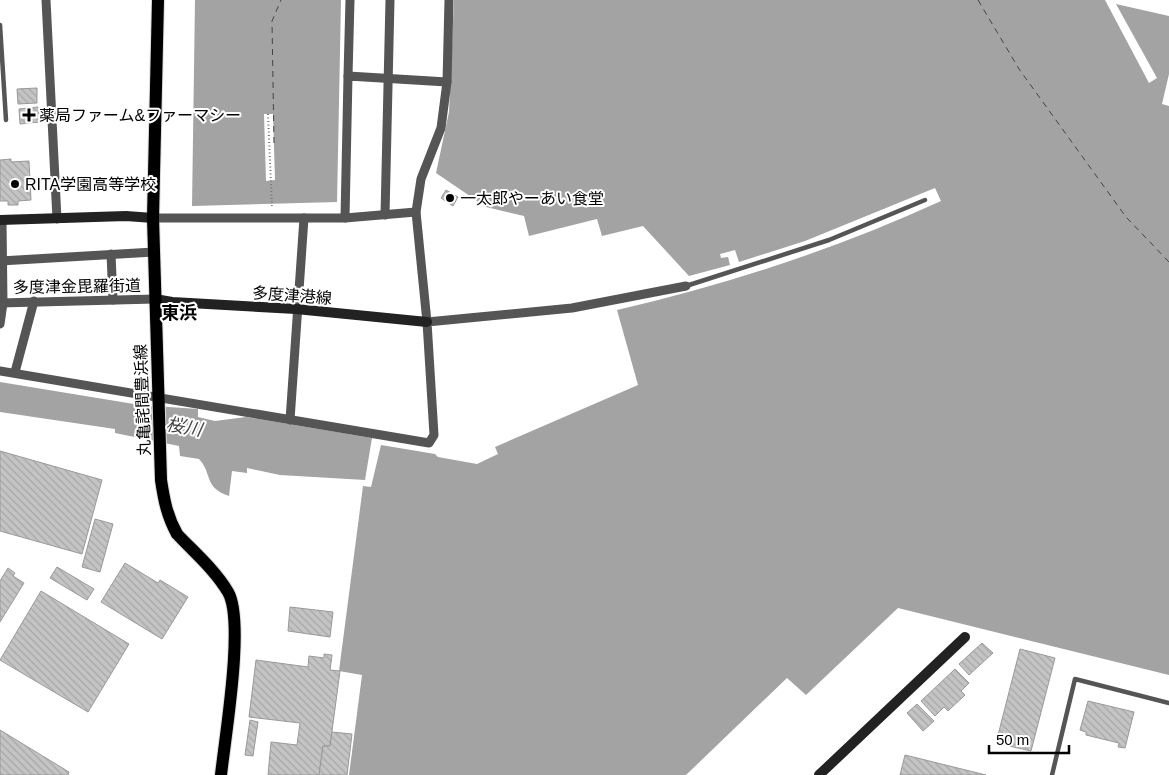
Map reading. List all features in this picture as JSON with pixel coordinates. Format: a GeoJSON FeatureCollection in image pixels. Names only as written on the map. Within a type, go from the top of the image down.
{"type":"FeatureCollection","features":[{"type":"Feature","properties":{"kind":"main road","name":"丸亀詫間豊浜線"},"geometry":{"type":"LineString","coordinates":[[158,0],[153,218],[159,444],[164,506],[177,534],[228,592],[234,610],[234,645],[221,775]]}},
{"type":"Feature","properties":{"kind":"main road"},"geometry":{"type":"LineString","coordinates":[[1,220],[58,220],[126,216],[153,218]]}},
{"type":"Feature","properties":{"kind":"main road","name":"多度津港線"},"geometry":{"type":"LineString","coordinates":[[155,299],[172,302],[296,309],[427,322]]}},
{"type":"Feature","properties":{"kind":"main road"},"geometry":{"type":"LineString","coordinates":[[819,775],[964,637]]}},
{"type":"Feature","properties":{"kind":"street"},"geometry":{"type":"LineString","coordinates":[[46,0],[58,220]]}},
{"type":"Feature","properties":{"kind":"street"},"geometry":{"type":"LineString","coordinates":[[345,218],[350,0]]}},
{"type":"Feature","properties":{"kind":"street"},"geometry":{"type":"LineString","coordinates":[[385,215],[390,0]]}},
{"type":"Feature","properties":{"kind":"street"},"geometry":{"type":"LineString","coordinates":[[0,371],[429,443],[434,435],[427,322],[416,212],[421,179],[441,128],[447,82],[450,0]]}},
{"type":"Feature","properties":{"kind":"street"},"geometry":{"type":"LineString","coordinates":[[348,76],[447,82]]}},
{"type":"Feature","properties":{"kind":"street"},"geometry":{"type":"LineString","coordinates":[[153,218],[345,218],[416,212]]}},
{"type":"Feature","properties":{"kind":"street"},"geometry":{"type":"LineString","coordinates":[[290,420],[296,309],[304,218]]}},
{"type":"Feature","properties":{"kind":"street"},"geometry":{"type":"LineString","coordinates":[[0,324],[2,303],[1,220]]}},
{"type":"Feature","properties":{"kind":"street"},"geometry":{"type":"LineString","coordinates":[[1,261],[154,252]]}},
{"type":"Feature","properties":{"kind":"street"},"geometry":{"type":"LineString","coordinates":[[111,254],[113,300]]}},
{"type":"Feature","properties":{"kind":"street"},"geometry":{"type":"LineString","coordinates":[[427,322],[572,308],[686,286]]}},
{"type":"Feature","properties":{"kind":"street","name":"多度津金毘羅街道"},"geometry":{"type":"LineString","coordinates":[[2,303],[155,299]]}},
{"type":"Feature","properties":{"kind":"street"},"geometry":{"type":"LineString","coordinates":[[15,372],[34,301]]}},
{"type":"Feature","properties":{"kind":"lane"},"geometry":{"type":"LineString","coordinates":[[0,25],[6,120]]}},
{"type":"Feature","properties":{"kind":"lane"},"geometry":{"type":"LineString","coordinates":[[686,286],[829,240],[925,200]]}},
{"type":"Feature","properties":{"kind":"lane"},"geometry":{"type":"LineString","coordinates":[[1052,775],[1075,679],[1169,702]]}},
{"type":"Feature","properties":{"kind":"path"},"geometry":{"type":"LineString","coordinates":[[268,114],[272,208]]}},
{"type":"Feature","properties":{"kind":"water"},"geometry":{"type":"Polygon","coordinates":[[[195,0],[341,0],[337,202],[192,206],[195,0]]]}},
{"type":"Feature","properties":{"kind":"water"},"geometry":{"type":"Polygon","coordinates":[[[454,0],[1105,0],[1149,83],[1157,78],[1116,4],[1169,16],[1169,74],[1162,104],[1169,106],[1169,675],[898,608],[806,695],[787,678],[686,775],[349,775],[362,675],[339,671],[363,486],[371,487],[381,445],[435,454],[438,457],[477,464],[498,454],[495,447],[638,385],[617,310],[700,289],[782,264],[862,235],[941,201],[935,188],[805,241],[739,262],[735,250],[720,254],[721,258],[728,257],[730,265],[689,276],[643,226],[602,236],[597,219],[529,236],[524,216],[486,207],[436,173],[449,112],[454,0]]]}},
{"type":"Feature","properties":{"kind":"water","name":"桜川"},"geometry":{"type":"Polygon","coordinates":[[[0,382],[140,405],[198,409],[198,417],[215,421],[246,417],[372,438],[365,480],[280,475],[247,468],[247,473],[232,471],[229,496],[215,489],[199,459],[180,456],[179,446],[115,433],[115,429],[0,412],[0,382]]]}},
{"type":"Feature","properties":{"kind":"pier"},"geometry":{"type":"Polygon","coordinates":[[[264,114],[273,114],[275,180],[266,181],[264,114]]]}},
{"type":"Feature","properties":{"kind":"building"},"geometry":{"type":"Polygon","coordinates":[[[37,88],[37,103],[18,104],[17,89],[37,88]]]}},
{"type":"Feature","properties":{"kind":"building","name":"薬局ファーム&ファーマシー"},"geometry":{"type":"Polygon","coordinates":[[[38,107],[39,122],[20,124],[19,109],[38,107]]]}},
{"type":"Feature","properties":{"kind":"building","name":"RITA学園高等学校"},"geometry":{"type":"Polygon","coordinates":[[[11,159],[11,162],[29,161],[31,200],[18,201],[18,205],[8,205],[8,201],[0,201],[0,160],[11,159]]]}},
{"type":"Feature","properties":{"kind":"building","name":"一太郎やーあい食堂"},"geometry":{"type":"Polygon","coordinates":[[[446,190],[458,197],[453,206],[441,198],[446,190]]]}},
{"type":"Feature","properties":{"kind":"building"},"geometry":{"type":"Polygon","coordinates":[[[0,451],[102,480],[82,554],[0,531],[0,451]]]}},
{"type":"Feature","properties":{"kind":"building"},"geometry":{"type":"Polygon","coordinates":[[[95,519],[113,524],[100,572],[82,567],[95,519]]]}},
{"type":"Feature","properties":{"kind":"building"},"geometry":{"type":"Polygon","coordinates":[[[125,563],[158,583],[160,580],[188,597],[162,639],[101,602],[125,563]]]}},
{"type":"Feature","properties":{"kind":"building"},"geometry":{"type":"Polygon","coordinates":[[[57,567],[94,589],[87,600],[50,578],[57,567]]]}},
{"type":"Feature","properties":{"kind":"building"},"geometry":{"type":"Polygon","coordinates":[[[8,568],[15,573],[13,576],[24,583],[0,622],[0,581],[8,568]]]}},
{"type":"Feature","properties":{"kind":"building"},"geometry":{"type":"Polygon","coordinates":[[[41,591],[129,644],[88,712],[0,660],[41,591]]]}},
{"type":"Feature","properties":{"kind":"building"},"geometry":{"type":"Polygon","coordinates":[[[290,607],[333,612],[330,637],[288,631],[290,607]]]}},
{"type":"Feature","properties":{"kind":"building"},"geometry":{"type":"Polygon","coordinates":[[[982,643],[993,653],[969,675],[959,664],[982,643]]]}},
{"type":"Feature","properties":{"kind":"building"},"geometry":{"type":"Polygon","coordinates":[[[1020,649],[1055,658],[1031,751],[996,743],[1020,649]]]}},
{"type":"Feature","properties":{"kind":"building"},"geometry":{"type":"Polygon","coordinates":[[[324,654],[332,655],[330,670],[340,671],[330,746],[323,746],[319,775],[268,775],[271,742],[297,745],[300,723],[249,717],[256,660],[308,667],[309,656],[324,658],[324,654]]]}},
{"type":"Feature","properties":{"kind":"building"},"geometry":{"type":"Polygon","coordinates":[[[955,669],[969,683],[961,691],[965,695],[948,711],[944,707],[935,716],[921,701],[955,669]]]}},
{"type":"Feature","properties":{"kind":"building"},"geometry":{"type":"Polygon","coordinates":[[[1088,701],[1134,712],[1125,748],[1118,747],[1119,743],[1086,735],[1086,732],[1080,730],[1088,701]]]}},
{"type":"Feature","properties":{"kind":"building"},"geometry":{"type":"Polygon","coordinates":[[[917,704],[934,721],[923,731],[907,713],[917,704]]]}},
{"type":"Feature","properties":{"kind":"building"},"geometry":{"type":"Polygon","coordinates":[[[250,720],[258,722],[253,756],[245,755],[250,720]]]}},
{"type":"Feature","properties":{"kind":"building"},"geometry":{"type":"Polygon","coordinates":[[[0,730],[69,772],[68,775],[0,775],[0,730]]]}},
{"type":"Feature","properties":{"kind":"building"},"geometry":{"type":"Polygon","coordinates":[[[332,732],[352,734],[347,775],[319,775],[323,746],[330,746],[332,732]]]}},
{"type":"Feature","properties":{"kind":"building"},"geometry":{"type":"Polygon","coordinates":[[[905,755],[986,775],[900,775],[905,755]]]}},
{"type":"Feature","properties":{"kind":"ferry route"},"geometry":{"type":"LineString","coordinates":[[274,143],[272,21],[281,0]]}},
{"type":"Feature","properties":{"kind":"ferry route"},"geometry":{"type":"LineString","coordinates":[[978,0],[1019,69],[1126,217],[1169,262]]}},
{"type":"Feature","properties":{"kind":"place","name":"薬局ファーム&ファーマシー"},"geometry":{"type":"Point","coordinates":[29,115]}},
{"type":"Feature","properties":{"kind":"place","name":"RITA学園高等学校"},"geometry":{"type":"Point","coordinates":[15,184]}},
{"type":"Feature","properties":{"kind":"place","name":"一太郎やーあい食堂"},"geometry":{"type":"Point","coordinates":[450,198]}},
{"type":"Feature","properties":{"kind":"district","name":"東浜"},"geometry":{"type":"Point","coordinates":[179,313]}}]}
